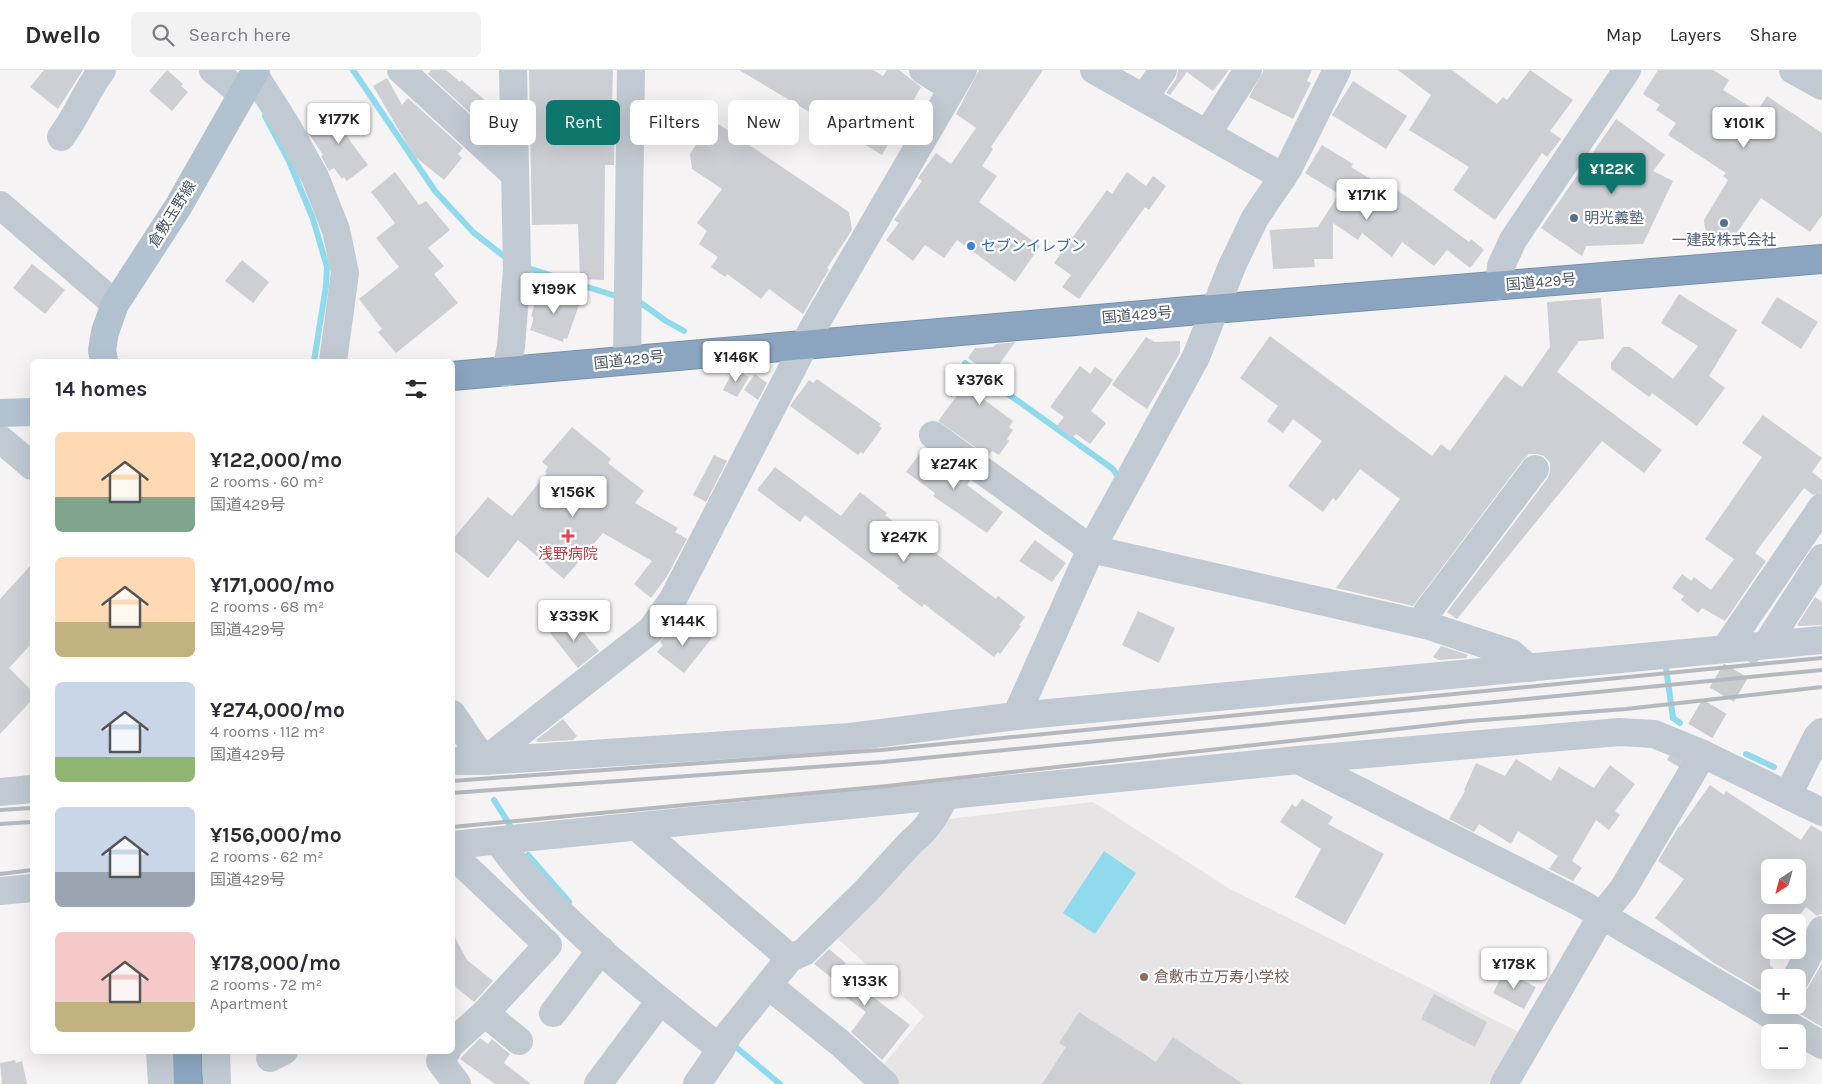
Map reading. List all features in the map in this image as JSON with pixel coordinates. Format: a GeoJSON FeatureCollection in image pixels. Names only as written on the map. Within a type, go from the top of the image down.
{"type":"FeatureCollection","features":[{"type":"Feature","properties":{"kind":"highway","name":"国道429号"},"geometry":{"type":"LineString","coordinates":[[455,376],[505,373],[627,359],[806,343],[1822,259]]}},
{"type":"Feature","properties":{"kind":"highway"},"geometry":{"type":"LineString","coordinates":[[187,1054],[188,1084]]}},
{"type":"Feature","properties":{"kind":"main road","name":"倉敷玉野線"},"geometry":{"type":"LineString","coordinates":[[104,359],[102,350],[105,332],[115,304],[178,207],[251,80]]}},
{"type":"Feature","properties":{"kind":"main road"},"geometry":{"type":"LineString","coordinates":[[0,413],[30,412]]}},
{"type":"Feature","properties":{"kind":"street"},"geometry":{"type":"LineString","coordinates":[[61,137],[74,120],[93,81],[102,70]]}},
{"type":"Feature","properties":{"kind":"street"},"geometry":{"type":"LineString","coordinates":[[213,70],[251,80],[288,128],[315,177],[336,230],[345,273],[333,359]]}},
{"type":"Feature","properties":{"kind":"street"},"geometry":{"type":"LineString","coordinates":[[401,70],[515,175]]}},
{"type":"Feature","properties":{"kind":"street"},"geometry":{"type":"LineString","coordinates":[[505,373],[514,328],[517,264],[513,70]]}},
{"type":"Feature","properties":{"kind":"street"},"geometry":{"type":"LineString","coordinates":[[627,359],[631,70]]}},
{"type":"Feature","properties":{"kind":"street"},"geometry":{"type":"LineString","coordinates":[[484,761],[652,630],[682,584],[806,343],[958,79],[923,70]]}},
{"type":"Feature","properties":{"kind":"street"},"geometry":{"type":"LineString","coordinates":[[1094,70],[1283,177]]}},
{"type":"Feature","properties":{"kind":"street"},"geometry":{"type":"LineString","coordinates":[[1144,98],[1163,70]]}},
{"type":"Feature","properties":{"kind":"street"},"geometry":{"type":"LineString","coordinates":[[1207,134],[1248,70]]}},
{"type":"Feature","properties":{"kind":"street"},"geometry":{"type":"LineString","coordinates":[[1016,716],[1091,549],[1196,357],[1232,266],[1255,218],[1283,177],[1337,70]]}},
{"type":"Feature","properties":{"kind":"street"},"geometry":{"type":"LineString","coordinates":[[1499,286],[1501,266],[1513,240],[1627,70]]}},
{"type":"Feature","properties":{"kind":"street"},"geometry":{"type":"LineString","coordinates":[[1793,70],[1822,86]]}},
{"type":"Feature","properties":{"kind":"street"},"geometry":{"type":"LineString","coordinates":[[0,205],[115,304]]}},
{"type":"Feature","properties":{"kind":"street"},"geometry":{"type":"LineString","coordinates":[[933,435],[1091,549],[1426,620],[1511,653],[1528,668]]}},
{"type":"Feature","properties":{"kind":"street"},"geometry":{"type":"LineString","coordinates":[[0,439],[30,464]]}},
{"type":"Feature","properties":{"kind":"street"},"geometry":{"type":"LineString","coordinates":[[1426,620],[1535,469]]}},
{"type":"Feature","properties":{"kind":"street"},"geometry":{"type":"LineString","coordinates":[[1725,649],[1822,507]]}},
{"type":"Feature","properties":{"kind":"street"},"geometry":{"type":"LineString","coordinates":[[1764,635],[1822,537]]}},
{"type":"Feature","properties":{"kind":"street"},"geometry":{"type":"LineString","coordinates":[[1764,635],[1822,558]]}},
{"type":"Feature","properties":{"kind":"street"},"geometry":{"type":"LineString","coordinates":[[455,761],[484,761],[850,737],[1016,716],[1725,649],[1764,635],[1822,640]]}},
{"type":"Feature","properties":{"kind":"street"},"geometry":{"type":"LineString","coordinates":[[455,718],[484,761]]}},
{"type":"Feature","properties":{"kind":"street"},"geometry":{"type":"LineString","coordinates":[[455,846],[1298,760],[1619,732],[1654,734],[1703,754],[1822,812]]}},
{"type":"Feature","properties":{"kind":"street"},"geometry":{"type":"LineString","coordinates":[[1788,795],[1817,736],[1822,732]]}},
{"type":"Feature","properties":{"kind":"street"},"geometry":{"type":"LineString","coordinates":[[1598,913],[1623,889],[1703,754]]}},
{"type":"Feature","properties":{"kind":"street"},"geometry":{"type":"LineString","coordinates":[[1298,760],[1598,913],[1761,1002]]}},
{"type":"Feature","properties":{"kind":"street"},"geometry":{"type":"LineString","coordinates":[[1504,1084],[1679,767]]}},
{"type":"Feature","properties":{"kind":"street"},"geometry":{"type":"LineString","coordinates":[[0,792],[30,789]]}},
{"type":"Feature","properties":{"kind":"street"},"geometry":{"type":"LineString","coordinates":[[708,1080],[724,1043],[790,958],[804,952],[920,835],[938,811],[945,796]]}},
{"type":"Feature","properties":{"kind":"street"},"geometry":{"type":"LineString","coordinates":[[637,827],[790,958]]}},
{"type":"Feature","properties":{"kind":"street"},"geometry":{"type":"LineString","coordinates":[[498,841],[520,872],[601,950],[660,1001],[724,1043]]}},
{"type":"Feature","properties":{"kind":"street"},"geometry":{"type":"LineString","coordinates":[[455,857],[548,945],[485,1013],[455,1041]]}},
{"type":"Feature","properties":{"kind":"street"},"geometry":{"type":"LineString","coordinates":[[0,892],[30,888]]}},
{"type":"Feature","properties":{"kind":"street"},"geometry":{"type":"LineString","coordinates":[[1801,969],[1822,930]]}},
{"type":"Feature","properties":{"kind":"street"},"geometry":{"type":"LineString","coordinates":[[553,1013],[601,950]]}},
{"type":"Feature","properties":{"kind":"street"},"geometry":{"type":"LineString","coordinates":[[768,985],[885,1084]]}},
{"type":"Feature","properties":{"kind":"street"},"geometry":{"type":"LineString","coordinates":[[598,1084],[660,1001]]}},
{"type":"Feature","properties":{"kind":"street"},"geometry":{"type":"LineString","coordinates":[[485,1013],[519,1041]]}},
{"type":"Feature","properties":{"kind":"street"},"geometry":{"type":"LineString","coordinates":[[1781,1014],[1822,1045]]}},
{"type":"Feature","properties":{"kind":"street"},"geometry":{"type":"LineString","coordinates":[[160,1054],[162,1084]]}},
{"type":"Feature","properties":{"kind":"street"},"geometry":{"type":"LineString","coordinates":[[445,1054],[440,1061],[457,1084]]}},
{"type":"Feature","properties":{"kind":"shaded area","name":"倉敷市立万寿小学校"},"geometry":{"type":"Polygon","coordinates":[[[1093,802],[1230,889],[1519,1032],[1488,1084],[895,1084],[879,1070],[924,1016],[837,938],[949,819],[1093,802]]]}},
{"type":"Feature","properties":{"kind":"water"},"geometry":{"type":"Polygon","coordinates":[[[1104,851],[1136,873],[1095,934],[1063,913],[1104,851]]]}},
{"type":"Feature","properties":{"kind":"building"},"geometry":{"type":"Polygon","coordinates":[[[44,70],[83,70],[58,109],[30,87],[44,70]]]}},
{"type":"Feature","properties":{"kind":"building"},"geometry":{"type":"Polygon","coordinates":[[[167,70],[183,84],[181,86],[188,92],[172,111],[149,91],[167,70]]]}},
{"type":"Feature","properties":{"kind":"building"},"geometry":{"type":"Polygon","coordinates":[[[431,70],[446,70],[485,100],[470,100],[470,113],[428,74],[431,70]]]}},
{"type":"Feature","properties":{"kind":"building"},"geometry":{"type":"Polygon","coordinates":[[[529,70],[613,70],[612,100],[546,100],[546,145],[614,145],[614,165],[605,165],[604,280],[580,279],[578,224],[532,225],[530,145],[536,145],[536,100],[530,100],[529,70]]]}},
{"type":"Feature","properties":{"kind":"building"},"geometry":{"type":"Polygon","coordinates":[[[739,70],[873,70],[883,76],[887,70],[899,70],[921,87],[914,100],[809,100],[809,112],[799,106],[799,100],[789,100],[739,70]]]}},
{"type":"Feature","properties":{"kind":"building"},"geometry":{"type":"Polygon","coordinates":[[[979,70],[1043,70],[991,147],[993,149],[982,166],[997,176],[979,202],[1040,246],[1015,282],[957,240],[944,258],[925,245],[913,261],[886,240],[899,223],[894,220],[922,181],[918,178],[936,153],[951,164],[976,128],[956,114],[979,70]]]}},
{"type":"Feature","properties":{"kind":"building"},"geometry":{"type":"Polygon","coordinates":[[[1178,70],[1229,70],[1213,91],[1187,72],[1170,95],[1166,93],[1176,79],[1178,70]]]}},
{"type":"Feature","properties":{"kind":"building"},"geometry":{"type":"Polygon","coordinates":[[[1264,70],[1312,70],[1307,81],[1311,83],[1293,119],[1249,97],[1264,70]]]}},
{"type":"Feature","properties":{"kind":"building"},"geometry":{"type":"Polygon","coordinates":[[[1398,70],[1452,70],[1497,104],[1503,97],[1507,100],[1530,70],[1573,100],[1550,131],[1561,139],[1547,157],[1542,153],[1495,220],[1453,190],[1469,167],[1409,130],[1431,95],[1398,70]]]}},
{"type":"Feature","properties":{"kind":"building"},"geometry":{"type":"Polygon","coordinates":[[[1658,70],[1713,70],[1729,80],[1723,90],[1757,111],[1767,96],[1822,133],[1822,215],[1810,232],[1761,198],[1732,240],[1721,242],[1711,237],[1705,229],[1704,220],[1728,180],[1723,176],[1726,173],[1668,135],[1676,123],[1656,110],[1660,105],[1643,94],[1658,70]]]}},
{"type":"Feature","properties":{"kind":"building"},"geometry":{"type":"Polygon","coordinates":[[[387,78],[402,105],[408,98],[463,148],[458,154],[462,158],[444,180],[414,156],[373,86],[387,78]]]}},
{"type":"Feature","properties":{"kind":"building"},"geometry":{"type":"Polygon","coordinates":[[[1353,81],[1407,116],[1386,149],[1332,115],[1353,81]]]}},
{"type":"Feature","properties":{"kind":"building"},"geometry":{"type":"Polygon","coordinates":[[[347,106],[360,125],[346,135],[368,165],[347,181],[344,177],[342,179],[334,168],[329,171],[321,156],[323,155],[309,134],[347,106]]]}},
{"type":"Feature","properties":{"kind":"building"},"geometry":{"type":"Polygon","coordinates":[[[1616,119],[1665,155],[1653,171],[1673,181],[1643,244],[1586,246],[1582,256],[1541,228],[1616,119]]]}},
{"type":"Feature","properties":{"kind":"building"},"geometry":{"type":"Polygon","coordinates":[[[718,124],[728,131],[728,145],[749,145],[849,212],[852,230],[827,268],[829,269],[803,314],[769,289],[761,299],[727,274],[725,277],[711,267],[718,257],[699,244],[707,231],[697,223],[722,189],[692,169],[690,154],[696,145],[718,145],[718,124]]]}},
{"type":"Feature","properties":{"kind":"building"},"geometry":{"type":"Polygon","coordinates":[[[865,145],[888,145],[882,155],[865,145]]]}},
{"type":"Feature","properties":{"kind":"building"},"geometry":{"type":"Polygon","coordinates":[[[1322,145],[1353,164],[1351,167],[1395,194],[1398,191],[1409,198],[1469,242],[1471,239],[1484,250],[1470,268],[1447,250],[1434,266],[1402,242],[1392,257],[1362,233],[1358,240],[1333,223],[1333,259],[1314,259],[1315,267],[1273,269],[1270,230],[1318,227],[1339,194],[1305,173],[1322,145]]]}},
{"type":"Feature","properties":{"kind":"building"},"geometry":{"type":"Polygon","coordinates":[[[395,172],[419,205],[426,201],[450,230],[428,248],[444,266],[434,274],[458,303],[396,353],[378,332],[382,329],[359,299],[399,267],[376,238],[395,223],[371,192],[395,172]]]}},
{"type":"Feature","properties":{"kind":"building"},"geometry":{"type":"Polygon","coordinates":[[[1127,172],[1146,186],[1153,176],[1166,186],[1149,210],[1145,207],[1079,299],[1062,287],[1071,275],[1054,263],[1107,190],[1112,194],[1127,172]]]}},
{"type":"Feature","properties":{"kind":"building"},"geometry":{"type":"Polygon","coordinates":[[[242,260],[269,282],[253,303],[225,281],[242,260]]]}},
{"type":"Feature","properties":{"kind":"building"},"geometry":{"type":"Polygon","coordinates":[[[32,264],[65,290],[45,314],[13,288],[32,264]]]}},
{"type":"Feature","properties":{"kind":"building"},"geometry":{"type":"Polygon","coordinates":[[[540,287],[580,302],[567,339],[564,338],[563,342],[530,330],[533,321],[531,316],[540,287]]]}},
{"type":"Feature","properties":{"kind":"building"},"geometry":{"type":"Polygon","coordinates":[[[1679,294],[1737,330],[1709,376],[1725,388],[1697,426],[1652,393],[1649,397],[1611,369],[1611,363],[1623,347],[1630,347],[1673,379],[1698,346],[1661,323],[1679,294]]]}},
{"type":"Feature","properties":{"kind":"building"},"geometry":{"type":"Polygon","coordinates":[[[1777,297],[1818,322],[1801,349],[1761,323],[1777,297]]]}},
{"type":"Feature","properties":{"kind":"building"},"geometry":{"type":"Polygon","coordinates":[[[1601,298],[1604,339],[1579,341],[1557,372],[1662,450],[1644,473],[1602,441],[1457,619],[1447,612],[1548,478],[1550,463],[1544,456],[1529,454],[1523,460],[1413,606],[1336,588],[1400,499],[1360,469],[1336,501],[1333,498],[1323,512],[1288,486],[1322,441],[1293,419],[1283,433],[1267,421],[1278,406],[1240,378],[1270,336],[1432,456],[1441,444],[1450,451],[1505,375],[1522,387],[1550,347],[1547,302],[1601,298]]]}},
{"type":"Feature","properties":{"kind":"building"},"geometry":{"type":"Polygon","coordinates":[[[1146,337],[1155,342],[1180,341],[1180,353],[1147,409],[1112,385],[1146,337]]]}},
{"type":"Feature","properties":{"kind":"building"},"geometry":{"type":"Polygon","coordinates":[[[1015,342],[978,395],[1013,421],[1009,427],[1013,430],[1007,439],[1009,441],[999,455],[992,451],[988,456],[938,421],[979,366],[968,358],[975,348],[993,347],[996,344],[1015,342]]]}},
{"type":"Feature","properties":{"kind":"building"},"geometry":{"type":"Polygon","coordinates":[[[1080,366],[1090,374],[1095,367],[1113,380],[1091,411],[1106,423],[1090,444],[1076,434],[1072,438],[1057,426],[1064,417],[1050,407],[1080,366]]]}},
{"type":"Feature","properties":{"kind":"building"},"geometry":{"type":"Polygon","coordinates":[[[734,369],[749,377],[737,397],[723,390],[734,369]]]}},
{"type":"Feature","properties":{"kind":"building"},"geometry":{"type":"Polygon","coordinates":[[[755,374],[767,383],[758,400],[744,390],[755,374]]]}},
{"type":"Feature","properties":{"kind":"building"},"geometry":{"type":"Polygon","coordinates":[[[817,379],[881,424],[879,426],[882,428],[863,454],[861,452],[858,455],[790,406],[809,380],[813,383],[817,379]]]}},
{"type":"Feature","properties":{"kind":"building"},"geometry":{"type":"Polygon","coordinates":[[[1763,415],[1822,458],[1812,472],[1822,480],[1822,492],[1813,495],[1804,488],[1755,553],[1766,561],[1725,621],[1702,608],[1698,613],[1681,600],[1684,596],[1672,588],[1682,574],[1691,581],[1694,577],[1711,590],[1734,559],[1705,539],[1762,457],[1742,443],[1763,415]]]}},
{"type":"Feature","properties":{"kind":"building"},"geometry":{"type":"Polygon","coordinates":[[[572,427],[611,459],[608,463],[644,491],[635,503],[678,528],[675,532],[687,539],[667,576],[651,598],[634,584],[652,561],[603,533],[564,579],[518,540],[488,578],[455,551],[455,536],[488,497],[512,516],[547,473],[545,472],[548,467],[542,462],[572,427]]]}},
{"type":"Feature","properties":{"kind":"building"},"geometry":{"type":"Polygon","coordinates":[[[924,448],[970,481],[967,485],[1003,512],[987,533],[933,496],[935,493],[906,472],[924,448]]]}},
{"type":"Feature","properties":{"kind":"building"},"geometry":{"type":"Polygon","coordinates":[[[714,455],[727,461],[706,502],[693,495],[714,455]]]}},
{"type":"Feature","properties":{"kind":"building"},"geometry":{"type":"Polygon","coordinates":[[[775,467],[841,516],[860,492],[887,513],[885,515],[996,599],[998,596],[1025,617],[1019,625],[1021,626],[1000,654],[998,652],[994,657],[924,604],[922,607],[897,588],[899,586],[805,515],[800,522],[757,490],[775,467]]]}},
{"type":"Feature","properties":{"kind":"building"},"geometry":{"type":"Polygon","coordinates":[[[1035,540],[1066,563],[1052,582],[1019,561],[1035,540]]]}},
{"type":"Feature","properties":{"kind":"building"},"geometry":{"type":"Polygon","coordinates":[[[30,566],[30,645],[9,668],[30,689],[30,702],[0,734],[0,599],[30,566]]]}},
{"type":"Feature","properties":{"kind":"building"},"geometry":{"type":"Polygon","coordinates":[[[1815,597],[1822,602],[1822,625],[1797,625],[1815,597]]]}},
{"type":"Feature","properties":{"kind":"building"},"geometry":{"type":"Polygon","coordinates":[[[1138,611],[1175,628],[1159,663],[1122,645],[1138,611]]]}},
{"type":"Feature","properties":{"kind":"building"},"geometry":{"type":"Polygon","coordinates":[[[567,619],[573,619],[599,651],[578,668],[550,633],[567,619]]]}},
{"type":"Feature","properties":{"kind":"building"},"geometry":{"type":"Polygon","coordinates":[[[674,625],[689,637],[697,626],[712,638],[684,673],[657,652],[663,645],[660,642],[674,625]]]}},
{"type":"Feature","properties":{"kind":"building"},"geometry":{"type":"Polygon","coordinates":[[[1441,646],[1468,655],[1466,658],[1439,660],[1433,657],[1441,646]]]}},
{"type":"Feature","properties":{"kind":"building"},"geometry":{"type":"Polygon","coordinates":[[[563,719],[577,736],[573,740],[538,742],[536,740],[563,719]]]}},
{"type":"Feature","properties":{"kind":"building"},"geometry":{"type":"Polygon","coordinates":[[[1516,759],[1551,781],[1559,767],[1594,788],[1610,765],[1635,784],[1615,811],[1620,815],[1609,830],[1596,820],[1572,861],[1582,868],[1573,881],[1549,869],[1558,856],[1518,831],[1511,844],[1479,824],[1474,832],[1449,819],[1465,791],[1476,763],[1505,776],[1516,759]]]}},
{"type":"Feature","properties":{"kind":"building"},"geometry":{"type":"Polygon","coordinates":[[[1710,785],[1724,795],[1726,791],[1801,840],[1811,825],[1822,832],[1822,914],[1817,916],[1806,907],[1800,914],[1761,914],[1761,959],[1770,959],[1770,965],[1774,969],[1761,969],[1761,991],[1714,963],[1655,918],[1684,879],[1658,861],[1679,826],[1710,785]]]}},
{"type":"Feature","properties":{"kind":"building"},"geometry":{"type":"Polygon","coordinates":[[[1302,799],[1333,817],[1328,824],[1384,854],[1345,925],[1295,897],[1321,849],[1280,822],[1292,804],[1296,807],[1302,799]]]}},
{"type":"Feature","properties":{"kind":"building"},"geometry":{"type":"Polygon","coordinates":[[[455,938],[467,960],[493,981],[474,1002],[455,986],[455,938]]]}},
{"type":"Feature","properties":{"kind":"building"},"geometry":{"type":"Polygon","coordinates":[[[829,949],[846,963],[844,965],[878,991],[873,997],[910,1025],[882,1060],[851,1032],[866,1012],[832,987],[836,981],[814,964],[829,949]]]}},
{"type":"Feature","properties":{"kind":"building"},"geometry":{"type":"Polygon","coordinates":[[[1822,963],[1822,1027],[1800,1014],[1806,1014],[1806,990],[1822,963]]]}},
{"type":"Feature","properties":{"kind":"building"},"geometry":{"type":"Polygon","coordinates":[[[1504,971],[1536,987],[1524,1009],[1493,993],[1504,971]]]}},
{"type":"Feature","properties":{"kind":"building"},"geometry":{"type":"Polygon","coordinates":[[[1434,994],[1487,1022],[1475,1047],[1421,1019],[1434,994]]]}},
{"type":"Feature","properties":{"kind":"building"},"geometry":{"type":"Polygon","coordinates":[[[1079,1012],[1156,1062],[1173,1037],[1243,1084],[1042,1084],[1066,1047],[1059,1043],[1079,1012]]]}},
{"type":"Feature","properties":{"kind":"building"},"geometry":{"type":"Polygon","coordinates":[[[480,1038],[488,1044],[492,1039],[510,1054],[504,1063],[531,1084],[495,1084],[460,1059],[480,1038]]]}},
{"type":"Feature","properties":{"kind":"building"},"geometry":{"type":"Polygon","coordinates":[[[15,1060],[16,1063],[22,1061],[27,1084],[2,1084],[0,1063],[15,1060]]]}},
{"type":"Feature","properties":{"kind":"waterway"},"geometry":{"type":"LineString","coordinates":[[353,70],[435,191],[474,233],[509,260]]}},
{"type":"Feature","properties":{"kind":"waterway"},"geometry":{"type":"LineString","coordinates":[[265,116],[289,161],[313,219],[327,267],[326,286],[314,359]]}},
{"type":"Feature","properties":{"kind":"waterway"},"geometry":{"type":"LineString","coordinates":[[525,267],[622,298]]}},
{"type":"Feature","properties":{"kind":"waterway"},"geometry":{"type":"LineString","coordinates":[[634,301],[641,303],[684,331]]}},
{"type":"Feature","properties":{"kind":"waterway"},"geometry":{"type":"LineString","coordinates":[[965,363],[1113,469],[1118,477]]}},
{"type":"Feature","properties":{"kind":"waterway"},"geometry":{"type":"LineString","coordinates":[[1665,661],[1673,718],[1680,723]]}},
{"type":"Feature","properties":{"kind":"waterway"},"geometry":{"type":"LineString","coordinates":[[1746,754],[1774,767]]}},
{"type":"Feature","properties":{"kind":"waterway"},"geometry":{"type":"LineString","coordinates":[[494,800],[511,827]]}},
{"type":"Feature","properties":{"kind":"waterway"},"geometry":{"type":"LineString","coordinates":[[528,855],[569,902]]}},
{"type":"Feature","properties":{"kind":"waterway"},"geometry":{"type":"LineString","coordinates":[[731,1043],[780,1084]]}},
{"type":"Feature","properties":{"kind":"tunnel"},"geometry":{"type":"LineString","coordinates":[[1679,767],[1761,628]]}},
{"type":"Feature","properties":{"kind":"railway"},"geometry":{"type":"LineString","coordinates":[[455,781],[881,750],[1822,658]]}},
{"type":"Feature","properties":{"kind":"railway"},"geometry":{"type":"LineString","coordinates":[[455,793],[883,762],[1822,670]]}},
{"type":"Feature","properties":{"kind":"railway"},"geometry":{"type":"LineString","coordinates":[[455,827],[887,786],[1469,721],[1626,709],[1822,687]]}},
{"type":"Feature","properties":{"kind":"railway"},"geometry":{"type":"LineString","coordinates":[[0,810],[30,808]]}},
{"type":"Feature","properties":{"kind":"railway"},"geometry":{"type":"LineString","coordinates":[[0,824],[30,822]]}},
{"type":"Feature","properties":{"kind":"railway"},"geometry":{"type":"LineString","coordinates":[[0,874],[30,870]]}},
{"type":"Feature","properties":{"kind":"place","name":"明光義塾"},"geometry":{"type":"Point","coordinates":[1574,218]}},
{"type":"Feature","properties":{"kind":"place","name":"一建設株式会社"},"geometry":{"type":"Point","coordinates":[1724,223]}},
{"type":"Feature","properties":{"kind":"place","name":"セブンイレブン"},"geometry":{"type":"Point","coordinates":[971,246]}},
{"type":"Feature","properties":{"kind":"place","name":"浅野病院"},"geometry":{"type":"Point","coordinates":[568,536]}},
{"type":"Feature","properties":{"kind":"place","name":"倉敷市立万寿小学校"},"geometry":{"type":"Point","coordinates":[1144,977]}}]}
